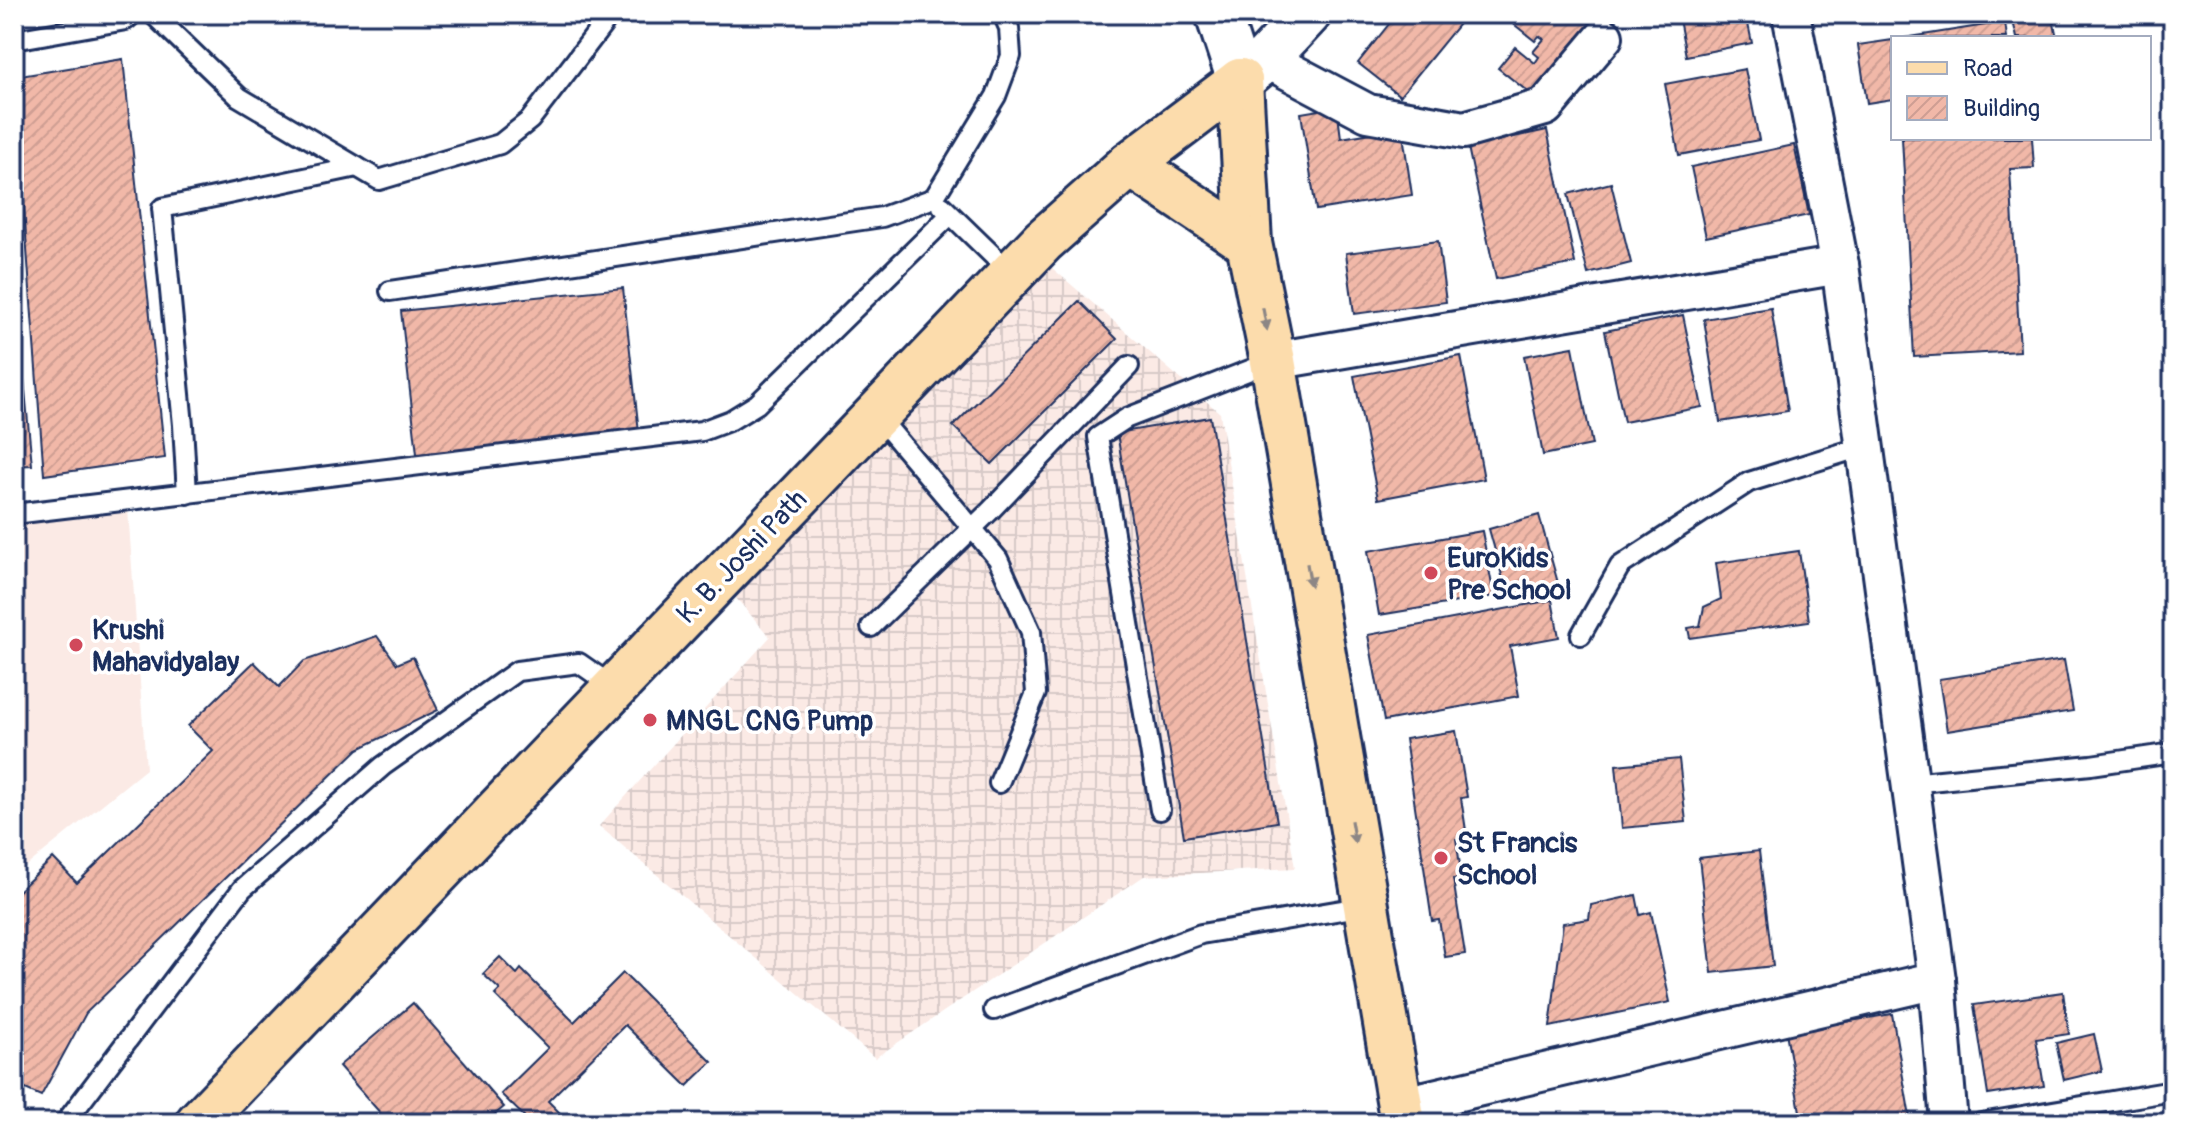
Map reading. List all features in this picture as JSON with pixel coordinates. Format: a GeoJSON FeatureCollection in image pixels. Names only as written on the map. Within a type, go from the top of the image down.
{"type":"FeatureCollection","features":[{"type":"Feature","properties":{"kind":"main road"},"geometry":{"type":"LineString","coordinates":[[1218,14],[1253,70],[1249,243],[1273,361],[1401,1115]]}},
{"type":"Feature","properties":{"kind":"main road","name":"K. B. Joshi Path"},"geometry":{"type":"LineString","coordinates":[[198,1123],[1043,241],[1130,164],[1253,70],[1308,14]]}},
{"type":"Feature","properties":{"kind":"main road"},"geometry":{"type":"LineString","coordinates":[[1130,164],[1249,243]]}},
{"type":"Feature","properties":{"kind":"street"},"geometry":{"type":"LineString","coordinates":[[1791,14],[1840,265],[1937,980],[1949,1123]]}},
{"type":"Feature","properties":{"kind":"street"},"geometry":{"type":"LineString","coordinates":[[1253,70],[1368,113],[1464,130],[1545,107],[1604,37]]}},
{"type":"Feature","properties":{"kind":"street"},"geometry":{"type":"LineString","coordinates":[[1273,361],[1840,265]]}},
{"type":"Feature","properties":{"kind":"street"},"geometry":{"type":"LineString","coordinates":[[1401,1115],[1937,980]]}},
{"type":"Feature","properties":{"kind":"lane"},"geometry":{"type":"LineString","coordinates":[[14,40],[126,20],[133,14]]}},
{"type":"Feature","properties":{"kind":"lane"},"geometry":{"type":"LineString","coordinates":[[153,14],[239,97],[379,180],[500,144],[530,120],[611,14]]}},
{"type":"Feature","properties":{"kind":"lane"},"geometry":{"type":"LineString","coordinates":[[390,291],[882,217],[934,198],[996,96],[1011,56],[1009,28],[1003,14]]}},
{"type":"Feature","properties":{"kind":"lane"},"geometry":{"type":"LineString","coordinates":[[187,494],[162,208],[357,167]]}},
{"type":"Feature","properties":{"kind":"lane"},"geometry":{"type":"LineString","coordinates":[[934,198],[1012,274]]}},
{"type":"Feature","properties":{"kind":"lane"},"geometry":{"type":"LineString","coordinates":[[14,514],[702,431],[731,420],[757,404],[950,215]]}},
{"type":"Feature","properties":{"kind":"lane"},"geometry":{"type":"LineString","coordinates":[[1160,810],[1098,437],[1127,418],[1273,361]]}},
{"type":"Feature","properties":{"kind":"lane"},"geometry":{"type":"LineString","coordinates":[[871,627],[1129,366]]}},
{"type":"Feature","properties":{"kind":"lane"},"geometry":{"type":"LineString","coordinates":[[876,414],[998,559],[1031,632],[1036,693],[999,783]]}},
{"type":"Feature","properties":{"kind":"lane"},"geometry":{"type":"LineString","coordinates":[[1581,635],[1620,566],[1749,482],[1865,446]]}},
{"type":"Feature","properties":{"kind":"lane"},"geometry":{"type":"LineString","coordinates":[[65,1123],[242,889],[383,766],[517,671],[579,663],[615,688]]}},
{"type":"Feature","properties":{"kind":"lane"},"geometry":{"type":"LineString","coordinates":[[1910,783],[2091,765],[2173,753]]}},
{"type":"Feature","properties":{"kind":"lane"},"geometry":{"type":"LineString","coordinates":[[994,1010],[1201,934],[1365,906]]}},
{"type":"Feature","properties":{"kind":"lane"},"geometry":{"type":"LineString","coordinates":[[1981,1123],[2173,1091]]}},
{"type":"Feature","properties":{"kind":"shaded area"},"geometry":{"type":"Polygon","coordinates":[[[2158,14],[2173,14],[2173,72],[2158,14]]]}},
{"type":"Feature","properties":{"kind":"shaded area"},"geometry":{"type":"Polygon","coordinates":[[[1044,261],[1220,413],[1295,868],[1144,876],[875,1058],[599,826],[770,637],[735,597],[1044,261]]]}},
{"type":"Feature","properties":{"kind":"shaded area","name":"Krushi Mahavidyalay"},"geometry":{"type":"Polygon","coordinates":[[[128,509],[146,769],[14,876],[14,521],[128,509]]]}},
{"type":"Feature","properties":{"kind":"building"},"geometry":{"type":"Polygon","coordinates":[[[1397,14],[1457,14],[1463,19],[1400,96],[1358,63],[1397,14]]]}},
{"type":"Feature","properties":{"kind":"building"},"geometry":{"type":"Polygon","coordinates":[[[1501,14],[1582,14],[1592,22],[1532,95],[1498,68],[1515,47],[1535,63],[1539,57],[1533,52],[1544,39],[1539,36],[1535,41],[1501,14]]]}},
{"type":"Feature","properties":{"kind":"building"},"geometry":{"type":"Polygon","coordinates":[[[1678,14],[1746,14],[1752,43],[1686,56],[1678,14]]]}},
{"type":"Feature","properties":{"kind":"building"},"geometry":{"type":"Polygon","coordinates":[[[2052,14],[2057,36],[2017,36],[2013,21],[2052,14]]]}},
{"type":"Feature","properties":{"kind":"building"},"geometry":{"type":"Polygon","coordinates":[[[2005,22],[2007,36],[1917,36],[2005,22]]]}},
{"type":"Feature","properties":{"kind":"building"},"geometry":{"type":"Polygon","coordinates":[[[1891,40],[1891,99],[1867,103],[1858,45],[1891,40]]]}},
{"type":"Feature","properties":{"kind":"building"},"geometry":{"type":"Polygon","coordinates":[[[123,59],[165,458],[44,475],[14,77],[123,59]]]}},
{"type":"Feature","properties":{"kind":"building"},"geometry":{"type":"Polygon","coordinates":[[[1745,69],[1759,140],[1679,155],[1665,84],[1745,69]]]}},
{"type":"Feature","properties":{"kind":"building"},"geometry":{"type":"Polygon","coordinates":[[[1337,107],[1341,138],[1402,128],[1412,195],[1316,210],[1301,113],[1337,107]]]}},
{"type":"Feature","properties":{"kind":"building"},"geometry":{"type":"Polygon","coordinates":[[[1547,130],[1575,263],[1496,279],[1468,147],[1547,130]]]}},
{"type":"Feature","properties":{"kind":"building"},"geometry":{"type":"Polygon","coordinates":[[[1902,140],[2032,140],[2034,168],[2010,169],[2020,351],[1914,357],[1902,140]]]}},
{"type":"Feature","properties":{"kind":"building"},"geometry":{"type":"Polygon","coordinates":[[[1794,145],[1809,215],[1706,237],[1691,167],[1794,145]]]}},
{"type":"Feature","properties":{"kind":"building"},"geometry":{"type":"Polygon","coordinates":[[[1611,183],[1631,263],[1588,274],[1568,194],[1611,183]]]}},
{"type":"Feature","properties":{"kind":"building"},"geometry":{"type":"Polygon","coordinates":[[[1438,241],[1446,302],[1354,314],[1346,253],[1438,241]]]}},
{"type":"Feature","properties":{"kind":"building"},"geometry":{"type":"Polygon","coordinates":[[[14,272],[32,465],[14,466],[14,272]]]}},
{"type":"Feature","properties":{"kind":"building"},"geometry":{"type":"Polygon","coordinates":[[[623,288],[639,432],[417,454],[401,311],[623,288]]]}},
{"type":"Feature","properties":{"kind":"building"},"geometry":{"type":"Polygon","coordinates":[[[1079,301],[1117,339],[992,464],[953,426],[1079,301]]]}},
{"type":"Feature","properties":{"kind":"building"},"geometry":{"type":"Polygon","coordinates":[[[1771,308],[1788,411],[1720,422],[1704,319],[1771,308]]]}},
{"type":"Feature","properties":{"kind":"building"},"geometry":{"type":"Polygon","coordinates":[[[1683,315],[1702,407],[1624,422],[1605,331],[1683,315]]]}},
{"type":"Feature","properties":{"kind":"building"},"geometry":{"type":"Polygon","coordinates":[[[1573,347],[1592,445],[1543,455],[1524,356],[1573,347]]]}},
{"type":"Feature","properties":{"kind":"building"},"geometry":{"type":"Polygon","coordinates":[[[1461,356],[1484,479],[1378,499],[1354,376],[1461,356]]]}},
{"type":"Feature","properties":{"kind":"building"},"geometry":{"type":"Polygon","coordinates":[[[1210,417],[1277,822],[1184,837],[1117,433],[1210,417]]]}},
{"type":"Feature","properties":{"kind":"building"},"geometry":{"type":"Polygon","coordinates":[[[1539,515],[1558,583],[1508,597],[1489,529],[1539,515]]]}},
{"type":"Feature","properties":{"kind":"building","name":"EuroKids Pre School"},"geometry":{"type":"Polygon","coordinates":[[[1482,531],[1494,596],[1379,615],[1368,551],[1482,531]]]}},
{"type":"Feature","properties":{"kind":"building"},"geometry":{"type":"Polygon","coordinates":[[[1799,551],[1809,621],[1690,638],[1688,628],[1700,626],[1704,607],[1721,599],[1716,563],[1799,551]]]}},
{"type":"Feature","properties":{"kind":"building"},"geometry":{"type":"Polygon","coordinates":[[[1552,600],[1559,637],[1510,646],[1519,696],[1384,721],[1368,635],[1552,600]]]}},
{"type":"Feature","properties":{"kind":"building"},"geometry":{"type":"Polygon","coordinates":[[[377,636],[397,664],[413,657],[438,710],[358,749],[86,1013],[41,1096],[14,1084],[14,960],[22,952],[14,943],[14,895],[53,858],[77,883],[213,751],[188,726],[254,662],[279,687],[304,661],[377,636]]]}},
{"type":"Feature","properties":{"kind":"building"},"geometry":{"type":"Polygon","coordinates":[[[2064,660],[2073,711],[1947,731],[1939,679],[2064,660]]]}},
{"type":"Feature","properties":{"kind":"building","name":"St Francis School"},"geometry":{"type":"Polygon","coordinates":[[[1456,731],[1467,797],[1461,798],[1467,837],[1456,839],[1462,878],[1453,879],[1465,954],[1445,957],[1439,920],[1432,921],[1405,739],[1456,731]]]}},
{"type":"Feature","properties":{"kind":"building"},"geometry":{"type":"Polygon","coordinates":[[[1679,759],[1686,822],[1622,828],[1616,765],[1679,759]]]}},
{"type":"Feature","properties":{"kind":"building"},"geometry":{"type":"Polygon","coordinates":[[[1759,851],[1773,966],[1712,973],[1699,858],[1759,851]]]}},
{"type":"Feature","properties":{"kind":"building"},"geometry":{"type":"Polygon","coordinates":[[[1636,895],[1640,915],[1651,912],[1670,1002],[1550,1027],[1563,923],[1589,919],[1591,905],[1636,895]]]}},
{"type":"Feature","properties":{"kind":"building"},"geometry":{"type":"Polygon","coordinates":[[[500,957],[517,974],[521,969],[574,1022],[623,973],[712,1062],[687,1086],[625,1025],[548,1101],[570,1123],[531,1123],[501,1094],[548,1048],[495,995],[500,990],[483,974],[500,957]]]}},
{"type":"Feature","properties":{"kind":"building"},"geometry":{"type":"Polygon","coordinates":[[[2063,992],[2069,1034],[2036,1039],[2044,1086],[1988,1095],[1974,1005],[2063,992]]]}},
{"type":"Feature","properties":{"kind":"building"},"geometry":{"type":"Polygon","coordinates":[[[413,1003],[504,1107],[485,1123],[389,1123],[339,1066],[413,1003]]]}},
{"type":"Feature","properties":{"kind":"building"},"geometry":{"type":"Polygon","coordinates":[[[1892,1014],[1911,1123],[1802,1123],[1786,1032],[1892,1014]]]}},
{"type":"Feature","properties":{"kind":"building"},"geometry":{"type":"Polygon","coordinates":[[[2094,1034],[2102,1071],[2064,1080],[2056,1043],[2094,1034]]]}},
{"type":"Feature","properties":{"kind":"building"},"geometry":{"type":"Polygon","coordinates":[[[2173,1106],[2173,1123],[2170,1123],[2167,1107],[2173,1106]]]}},
{"type":"Feature","properties":{"kind":"place","name":"EuroKids Pre School"},"geometry":{"type":"Point","coordinates":[1431,573]}},
{"type":"Feature","properties":{"kind":"place","name":"Krushi Mahavidyalay"},"geometry":{"type":"Point","coordinates":[76,645]}},
{"type":"Feature","properties":{"kind":"place","name":"MNGL CNG Pump"},"geometry":{"type":"Point","coordinates":[650,720]}},
{"type":"Feature","properties":{"kind":"place","name":"St Francis School"},"geometry":{"type":"Point","coordinates":[1441,858]}}]}
